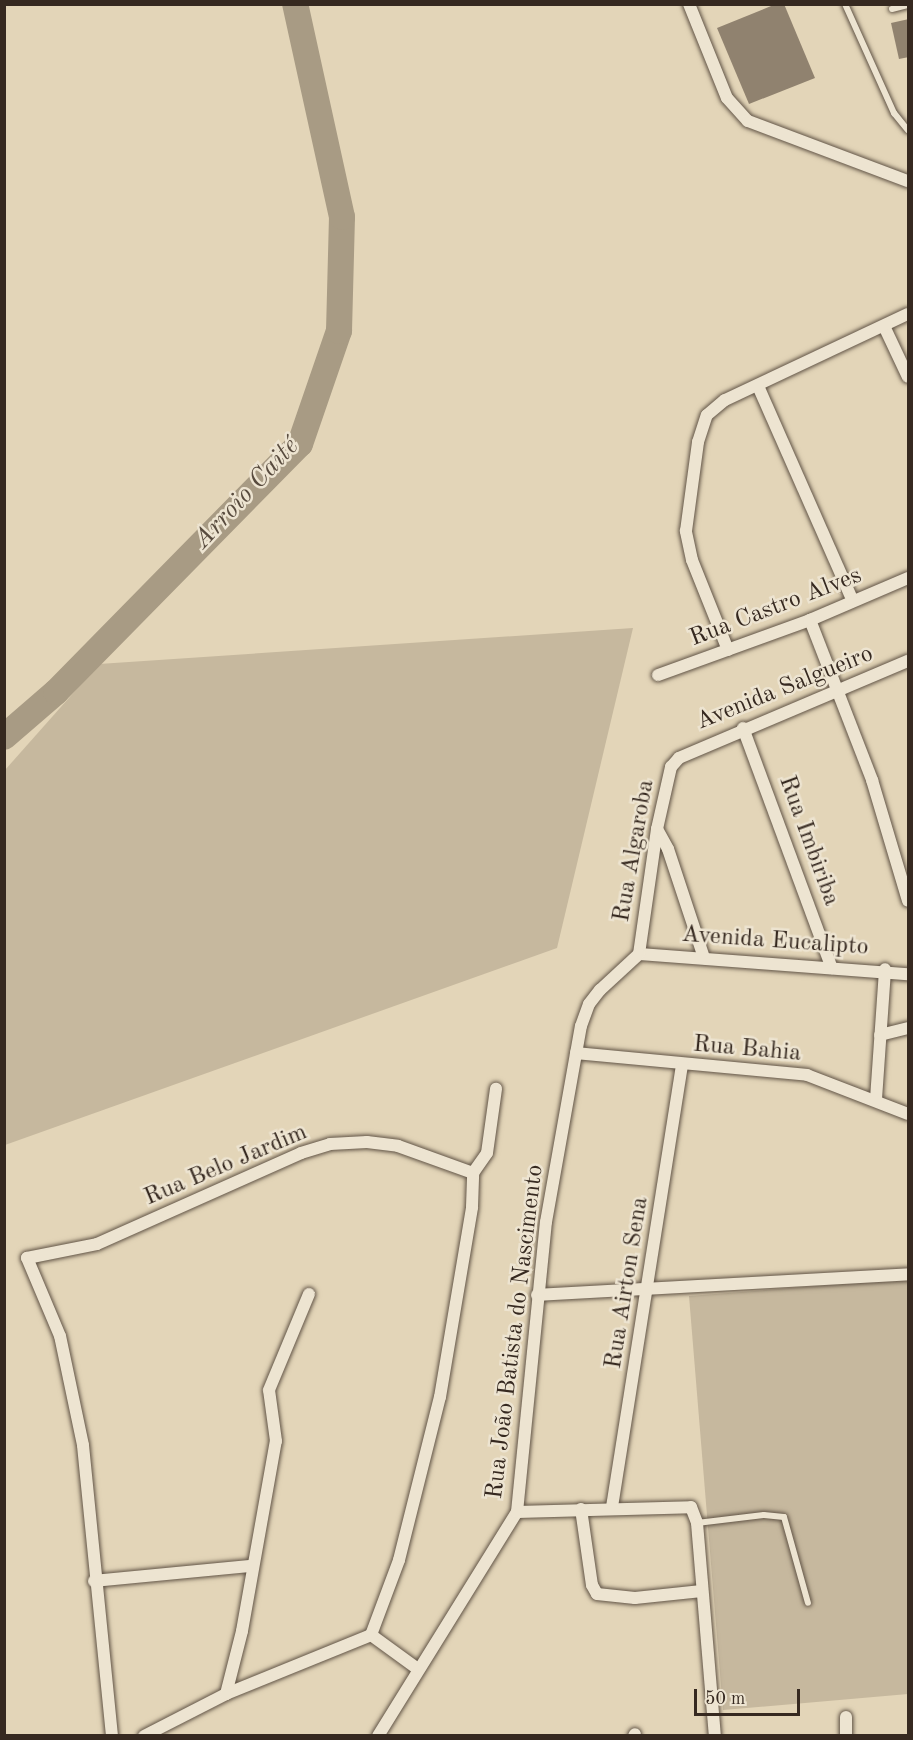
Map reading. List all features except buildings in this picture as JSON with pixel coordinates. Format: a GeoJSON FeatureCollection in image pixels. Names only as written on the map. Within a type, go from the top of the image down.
{"type":"FeatureCollection","features":[{"type":"Feature","properties":{"kind":"street"},"geometry":{"type":"LineString","coordinates":[[689,4],[727,98],[739,114],[756,126],[909,181]]}},
{"type":"Feature","properties":{"kind":"street"},"geometry":{"type":"LineString","coordinates":[[728,650],[692,560],[686,516],[698,442],[707,415],[725,400],[909,314]]}},
{"type":"Feature","properties":{"kind":"street"},"geometry":{"type":"LineString","coordinates":[[884,326],[909,377]]}},
{"type":"Feature","properties":{"kind":"street"},"geometry":{"type":"LineString","coordinates":[[758,386],[853,601]]}},
{"type":"Feature","properties":{"kind":"street","name":"Rua Castro Alves"},"geometry":{"type":"LineString","coordinates":[[658,675],[810,620],[909,578]]}},
{"type":"Feature","properties":{"kind":"street"},"geometry":{"type":"LineString","coordinates":[[810,620],[872,780],[909,901]]}},
{"type":"Feature","properties":{"kind":"street","name":"Avenida Salgueiro"},"geometry":{"type":"LineString","coordinates":[[679,758],[743,728],[909,661]]}},
{"type":"Feature","properties":{"kind":"street","name":"Rua Imbiriba"},"geometry":{"type":"LineString","coordinates":[[743,728],[832,968]]}},
{"type":"Feature","properties":{"kind":"street","name":"Rua Algaroba"},"geometry":{"type":"LineString","coordinates":[[639,954],[657,829],[671,767],[679,758]]}},
{"type":"Feature","properties":{"kind":"street"},"geometry":{"type":"LineString","coordinates":[[657,829],[668,849],[704,958]]}},
{"type":"Feature","properties":{"kind":"street","name":"Avenida Eucalipto"},"geometry":{"type":"LineString","coordinates":[[639,954],[832,968],[885,969],[909,974]]}},
{"type":"Feature","properties":{"kind":"street","name":"Rua João Batista do Nascimento"},"geometry":{"type":"LineString","coordinates":[[378,1736],[517,1512],[546,1222],[576,1053],[589,1004],[639,954]]}},
{"type":"Feature","properties":{"kind":"street"},"geometry":{"type":"LineString","coordinates":[[876,1099],[885,969]]}},
{"type":"Feature","properties":{"kind":"street"},"geometry":{"type":"LineString","coordinates":[[880,1035],[909,1028]]}},
{"type":"Feature","properties":{"kind":"street","name":"Rua Bahia"},"geometry":{"type":"LineString","coordinates":[[576,1053],[682,1065],[761,1068],[807,1075],[876,1099],[909,1114]]}},
{"type":"Feature","properties":{"kind":"street","name":"Rua Airton Sena"},"geometry":{"type":"LineString","coordinates":[[612,1507],[682,1065]]}},
{"type":"Feature","properties":{"kind":"street"},"geometry":{"type":"LineString","coordinates":[[144,1736],[226,1694],[371,1635],[399,1560],[440,1397],[472,1207],[473,1173],[487,1154],[496,1089]]}},
{"type":"Feature","properties":{"kind":"street","name":"Rua Belo Jardim"},"geometry":{"type":"LineString","coordinates":[[94,1581],[92,1507],[83,1445],[60,1336],[41,1288],[27,1263],[31,1255],[97,1245],[301,1153],[330,1144],[367,1142],[398,1146],[473,1173]]}},
{"type":"Feature","properties":{"kind":"street"},"geometry":{"type":"LineString","coordinates":[[537,1295],[645,1290],[756,1280],[909,1274]]}},
{"type":"Feature","properties":{"kind":"street"},"geometry":{"type":"LineString","coordinates":[[226,1694],[242,1631],[251,1566],[276,1441],[268,1389],[309,1294]]}},
{"type":"Feature","properties":{"kind":"street"},"geometry":{"type":"LineString","coordinates":[[517,1512],[687,1505],[697,1523],[715,1736]]}},
{"type":"Feature","properties":{"kind":"street"},"geometry":{"type":"LineString","coordinates":[[581,1509],[591,1585],[597,1593],[635,1598],[702,1591]]}},
{"type":"Feature","properties":{"kind":"street"},"geometry":{"type":"LineString","coordinates":[[112,1736],[94,1581],[251,1566]]}},
{"type":"Feature","properties":{"kind":"street"},"geometry":{"type":"LineString","coordinates":[[371,1635],[418,1669]]}},
{"type":"Feature","properties":{"kind":"street"},"geometry":{"type":"LineString","coordinates":[[846,1717],[846,1736]]}},
{"type":"Feature","properties":{"kind":"lane"},"geometry":{"type":"LineString","coordinates":[[845,4],[894,113],[909,130]]}},
{"type":"Feature","properties":{"kind":"lane"},"geometry":{"type":"LineString","coordinates":[[892,9],[909,5]]}},
{"type":"Feature","properties":{"kind":"lane"},"geometry":{"type":"LineString","coordinates":[[697,1523],[764,1515],[784,1517],[808,1604]]}},
{"type":"Feature","properties":{"kind":"shaded area"},"geometry":{"type":"Polygon","coordinates":[[[633,628],[557,948],[5,1145],[5,770],[99,664],[633,628]]]}},
{"type":"Feature","properties":{"kind":"shaded area"},"geometry":{"type":"Polygon","coordinates":[[[908,1279],[908,1694],[723,1710],[689,1296],[908,1279]]]}},
{"type":"Feature","properties":{"kind":"waterway","name":"Arroio Caité"},"geometry":{"type":"LineString","coordinates":[[4,737],[56,692],[300,444],[339,331],[342,217],[295,4]]}}]}
